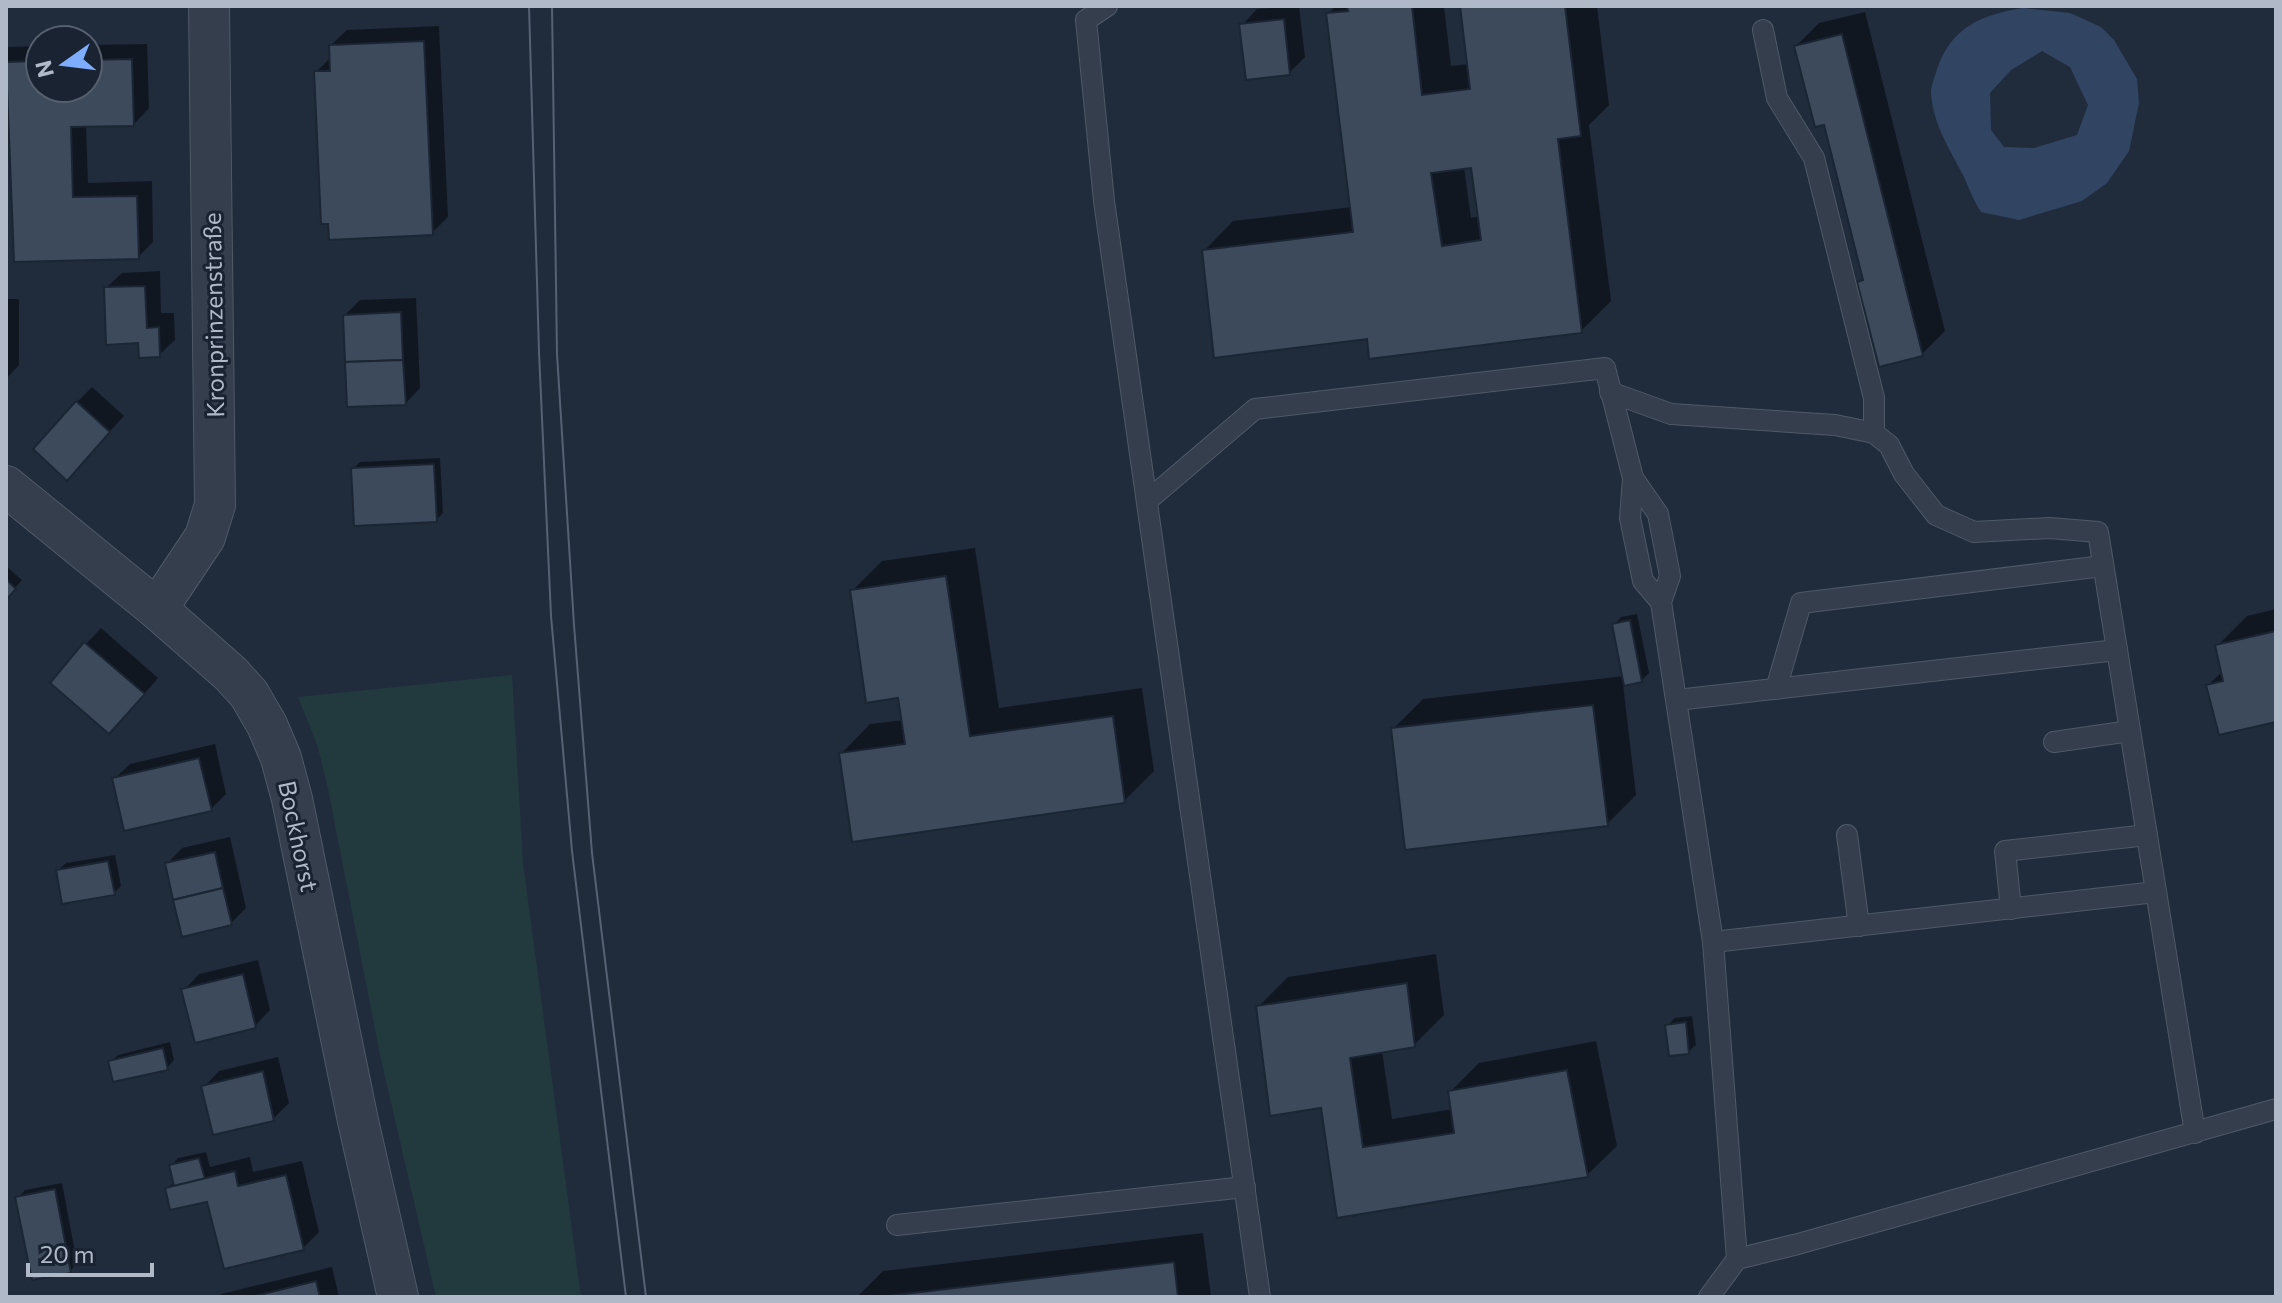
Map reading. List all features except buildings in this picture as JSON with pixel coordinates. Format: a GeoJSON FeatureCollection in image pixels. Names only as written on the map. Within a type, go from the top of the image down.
{"type":"FeatureCollection","features":[{"type":"Feature","properties":{"kind":"street","name":"Kronprinzenstraße"},"geometry":{"type":"LineString","coordinates":[[157,609],[205,537],[215,505],[209,6]]}},
{"type":"Feature","properties":{"kind":"street","name":"Bockhorst"},"geometry":{"type":"LineString","coordinates":[[6,486],[211,654],[249,694],[281,758],[398,1297]]}},
{"type":"Feature","properties":{"kind":"lane"},"geometry":{"type":"LineString","coordinates":[[1107,6],[1086,20],[1104,201],[1260,1297]]}},
{"type":"Feature","properties":{"kind":"lane"},"geometry":{"type":"LineString","coordinates":[[1763,30],[1777,98],[1814,158],[1874,398],[1874,433]]}},
{"type":"Feature","properties":{"kind":"lane"},"geometry":{"type":"LineString","coordinates":[[1147,501],[1255,409],[1605,368],[1633,478],[1630,518],[1643,581],[1661,602]]}},
{"type":"Feature","properties":{"kind":"lane"},"geometry":{"type":"LineString","coordinates":[[1610,392],[1671,414],[1835,425],[1874,433],[1889,445],[1904,474],[1936,515],[1974,532],[2050,528],[2098,532],[2195,1133]]}},
{"type":"Feature","properties":{"kind":"lane"},"geometry":{"type":"LineString","coordinates":[[1633,478],[1658,514],[1670,576],[1661,602],[1713,942],[1737,1259]]}},
{"type":"Feature","properties":{"kind":"lane"},"geometry":{"type":"LineString","coordinates":[[1776,689],[1801,603],[2103,566]]}},
{"type":"Feature","properties":{"kind":"lane"},"geometry":{"type":"LineString","coordinates":[[1677,700],[2117,650]]}},
{"type":"Feature","properties":{"kind":"lane"},"geometry":{"type":"LineString","coordinates":[[2054,742],[2130,731]]}},
{"type":"Feature","properties":{"kind":"lane"},"geometry":{"type":"LineString","coordinates":[[1847,835],[1859,926]]}},
{"type":"Feature","properties":{"kind":"lane"},"geometry":{"type":"LineString","coordinates":[[2011,909],[2005,851],[2147,835]]}},
{"type":"Feature","properties":{"kind":"lane"},"geometry":{"type":"LineString","coordinates":[[1713,942],[2156,892]]}},
{"type":"Feature","properties":{"kind":"lane"},"geometry":{"type":"LineString","coordinates":[[1709,1297],[1737,1259],[2276,1109]]}},
{"type":"Feature","properties":{"kind":"lane"},"geometry":{"type":"LineString","coordinates":[[897,1225],[1245,1187]]}},
{"type":"Feature","properties":{"kind":"green space"},"geometry":{"type":"Polygon","coordinates":[[[512,675],[523,863],[581,1297],[436,1297],[380,1055],[328,789],[317,744],[298,697],[512,675]]]}},
{"type":"Feature","properties":{"kind":"water"},"geometry":{"type":"Polygon","coordinates":[[[2023,8],[2070,13],[2101,27],[2114,40],[2137,79],[2139,103],[2129,151],[2107,183],[2082,201],[2019,220],[1981,212],[1939,127],[1931,93],[1943,54],[1960,33],[1994,14],[2023,8]],[[2042,51],[2011,70],[1990,93],[1991,130],[2004,147],[2034,148],[2077,135],[2088,105],[2070,67],[2042,51]]]}},
{"type":"Feature","properties":{"kind":"tram line"},"geometry":{"type":"LineString","coordinates":[[529,6],[539,352],[551,616],[572,851],[626,1297]]}},
{"type":"Feature","properties":{"kind":"tram line"},"geometry":{"type":"LineString","coordinates":[[552,6],[557,354],[574,625],[592,853],[646,1297]]}}]}
